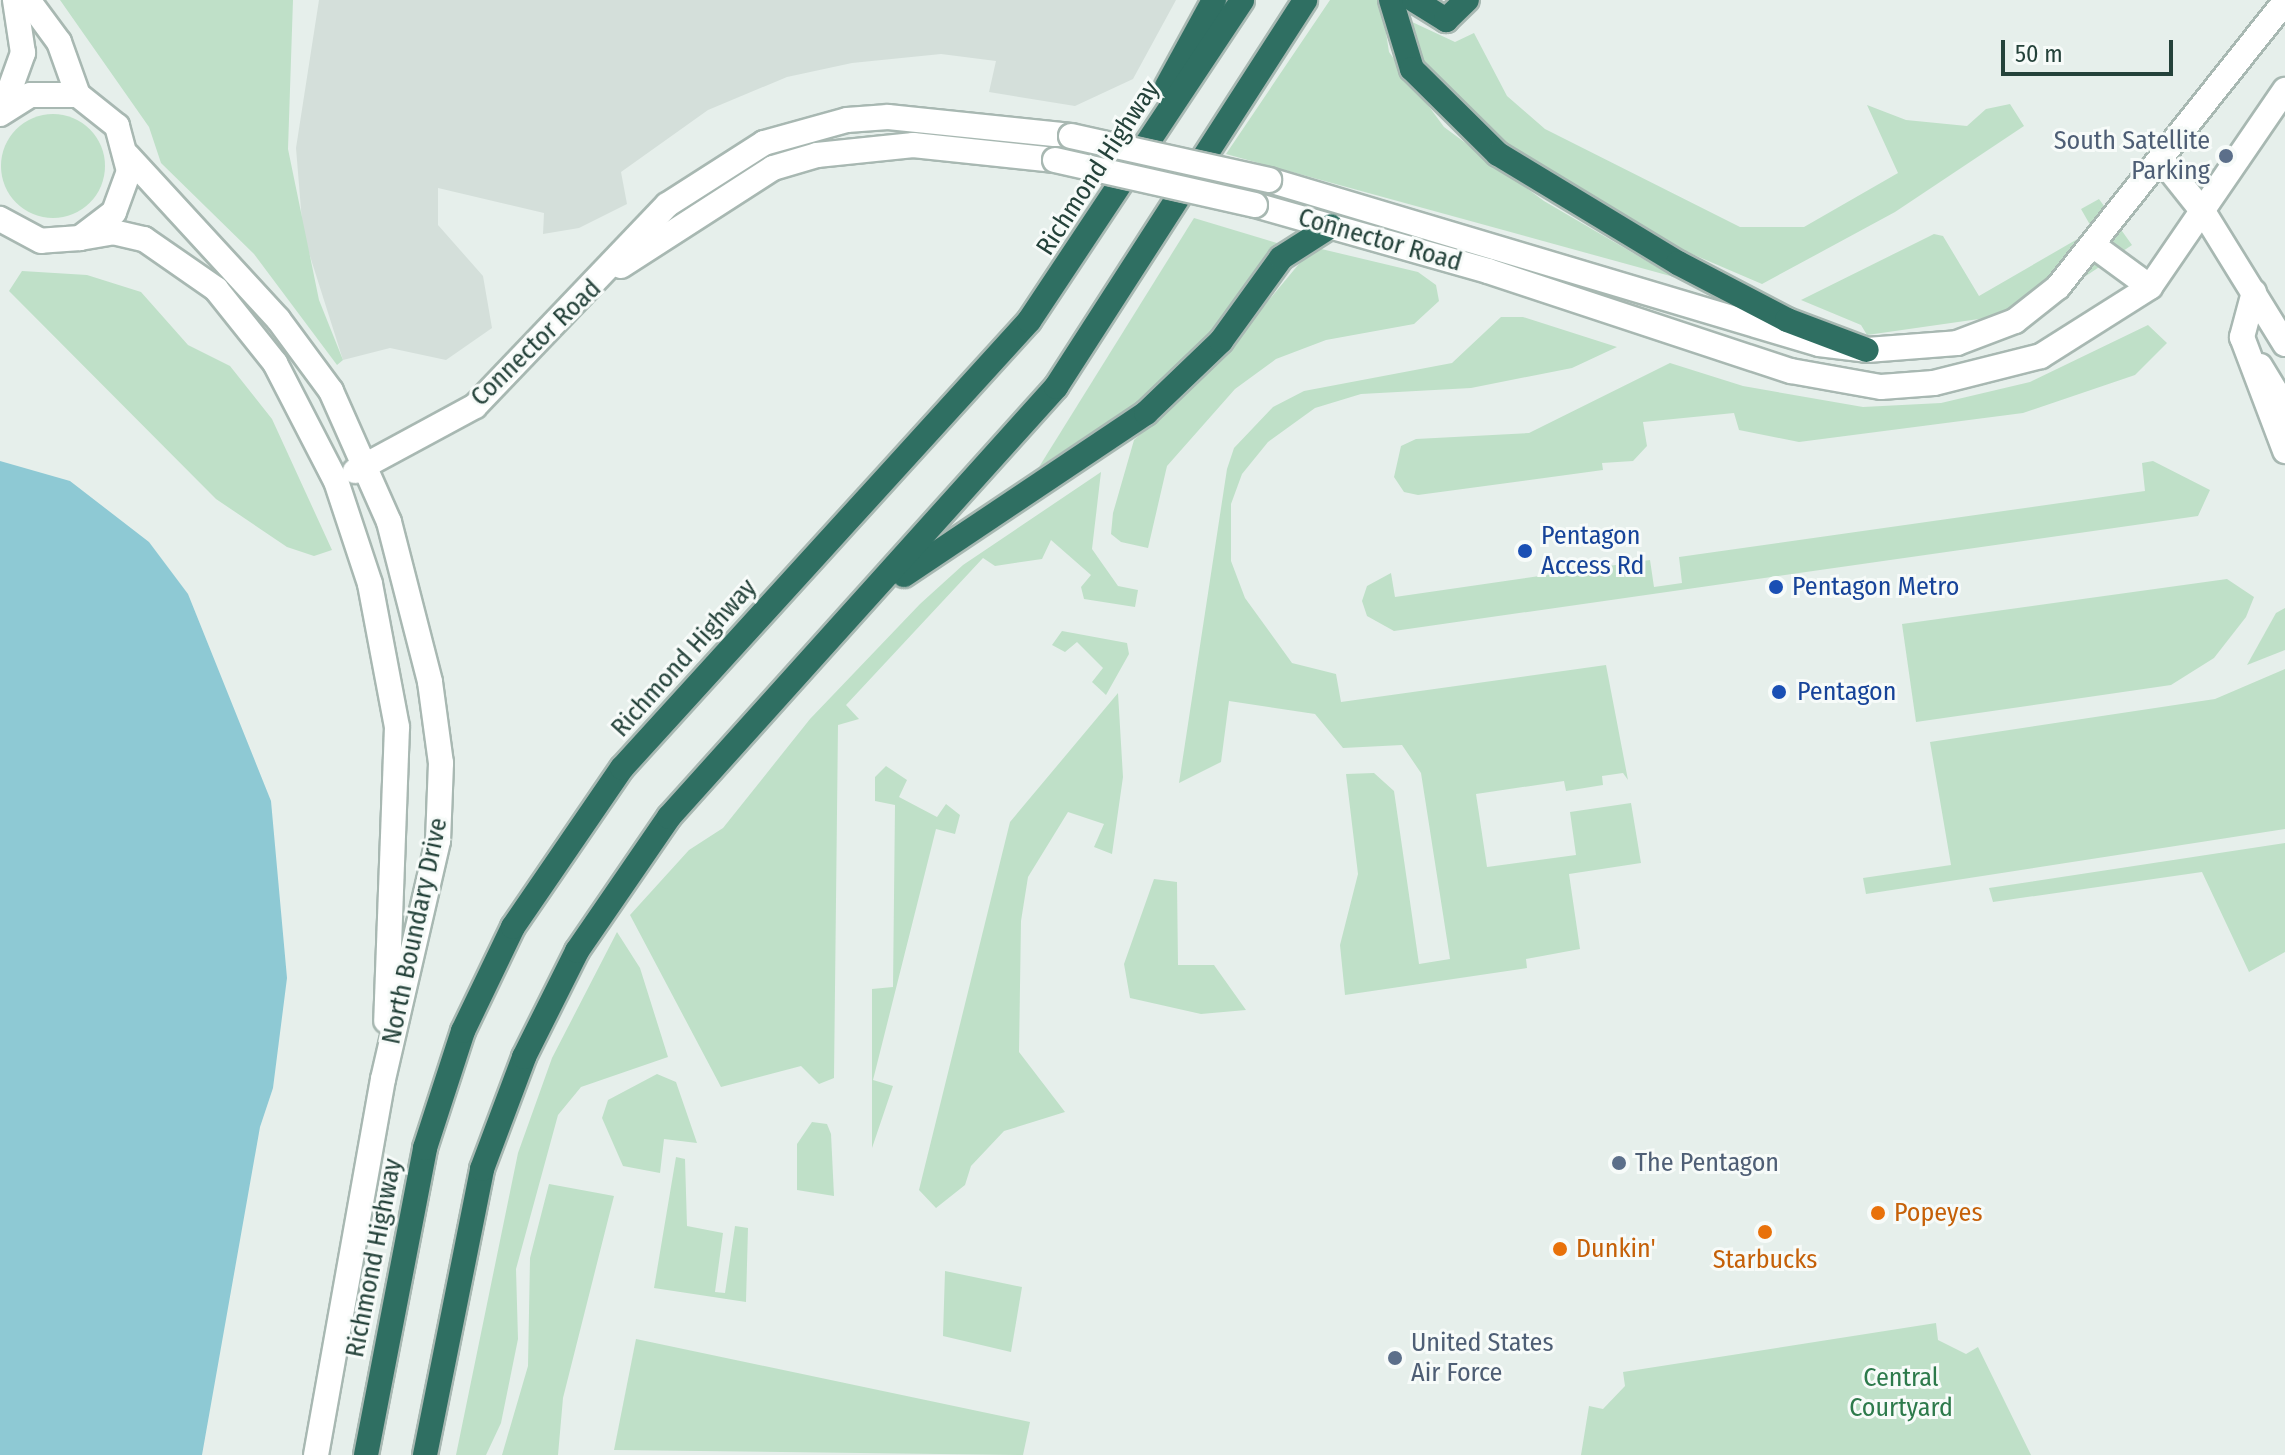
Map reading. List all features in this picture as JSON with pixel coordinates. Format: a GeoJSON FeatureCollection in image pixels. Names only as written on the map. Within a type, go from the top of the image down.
{"type":"FeatureCollection","features":[{"type":"Feature","properties":{"kind":"highway"},"geometry":{"type":"LineString","coordinates":[[1099,220],[1214,0]]}},
{"type":"Feature","properties":{"kind":"highway","name":"Richmond Highway"},"geometry":{"type":"LineString","coordinates":[[366,1455],[425,1148],[463,1031],[513,927],[622,768],[1003,352],[1099,220],[1242,0]]}},
{"type":"Feature","properties":{"kind":"highway"},"geometry":{"type":"LineString","coordinates":[[425,1455],[482,1169],[558,984],[669,817],[1056,387],[1305,0]]}},
{"type":"Feature","properties":{"kind":"highway"},"geometry":{"type":"LineString","coordinates":[[1391,0],[1412,69],[1461,125],[1540,183],[1678,263],[1820,339],[1867,350]]}},
{"type":"Feature","properties":{"kind":"highway"},"geometry":{"type":"LineString","coordinates":[[1414,0],[1446,20],[1467,0]]}},
{"type":"Feature","properties":{"kind":"highway"},"geometry":{"type":"LineString","coordinates":[[866,601],[1146,413],[1221,341],[1281,258],[1331,226]]}},
{"type":"Feature","properties":{"kind":"street"},"geometry":{"type":"LineString","coordinates":[[1,112],[24,45],[15,0]]}},
{"type":"Feature","properties":{"kind":"street"},"geometry":{"type":"LineString","coordinates":[[1,112],[46,91],[78,95],[59,42],[28,0]]}},
{"type":"Feature","properties":{"kind":"street"},"geometry":{"type":"LineString","coordinates":[[1867,350],[1957,343],[2002,327],[2038,306],[2094,246],[2285,2]]}},
{"type":"Feature","properties":{"kind":"street","name":"Connector Road"},"geometry":{"type":"LineString","coordinates":[[608,273],[773,168],[817,155],[913,145],[1055,160],[1255,205],[1586,302],[1791,371],[1881,387],[2002,370],[2078,337],[2150,287],[2204,213],[2236,153],[2285,90]]}},
{"type":"Feature","properties":{"kind":"street","name":"North Boundary Drive"},"geometry":{"type":"LineString","coordinates":[[78,95],[106,113],[128,156],[278,319],[331,391],[367,465],[415,610],[441,763],[438,841],[383,1079],[316,1455]]}},
{"type":"Feature","properties":{"kind":"street","name":"Connector Road"},"geometry":{"type":"LineString","coordinates":[[336,481],[475,406],[608,273],[667,205],[732,160],[803,131],[888,117],[1071,136],[1269,180],[1820,339]]}},
{"type":"Feature","properties":{"kind":"street"},"geometry":{"type":"LineString","coordinates":[[80,238],[114,212],[127,186],[128,156]]}},
{"type":"Feature","properties":{"kind":"street"},"geometry":{"type":"LineString","coordinates":[[2161,159],[2204,213],[2285,344]]}},
{"type":"Feature","properties":{"kind":"street","name":"North Boundary Drive"},"geometry":{"type":"LineString","coordinates":[[0,219],[41,241],[113,232],[144,239],[216,289],[292,390],[336,481],[380,622],[397,727],[383,1079]]}},
{"type":"Feature","properties":{"kind":"street"},"geometry":{"type":"LineString","coordinates":[[2094,246],[2150,287]]}},
{"type":"Feature","properties":{"kind":"street"},"geometry":{"type":"LineString","coordinates":[[2254,292],[2242,337],[2285,451]]}},
{"type":"Feature","properties":{"kind":"street"},"geometry":{"type":"LineString","coordinates":[[2242,337],[2285,407]]}},
{"type":"Feature","properties":{"kind":"shaded area"},"geometry":{"type":"Polygon","coordinates":[[[319,0],[1176,0],[1133,79],[1075,106],[989,92],[996,61],[941,54],[852,63],[787,77],[708,110],[621,172],[627,204],[579,228],[543,234],[544,213],[438,188],[438,225],[483,276],[492,328],[446,360],[390,348],[343,360],[303,234],[296,148],[319,0]]]}},
{"type":"Feature","properties":{"kind":"green space"},"geometry":{"type":"Polygon","coordinates":[[[60,0],[293,0],[288,149],[319,300],[343,360],[337,365],[254,254],[161,163],[149,127],[60,0]]]}},
{"type":"Feature","properties":{"kind":"green space"},"geometry":{"type":"Polygon","coordinates":[[[1330,0],[1381,0],[1389,52],[1444,127],[1544,201],[1674,277],[1226,154],[1330,0]]]}},
{"type":"Feature","properties":{"kind":"green space"},"geometry":{"type":"Polygon","coordinates":[[[1410,21],[1455,42],[1474,33],[1507,96],[1545,129],[1740,227],[1804,227],[1898,173],[1867,105],[1906,120],[1967,126],[1986,109],[2010,104],[2024,126],[1895,212],[1762,284],[1685,251],[1494,136],[1420,61],[1410,21]]]}},
{"type":"Feature","properties":{"kind":"green space"},"geometry":{"type":"Polygon","coordinates":[[[53,114],[73,118],[90,129],[101,146],[105,166],[101,186],[90,203],[73,214],[53,218],[33,214],[16,203],[5,186],[1,166],[5,146],[16,129],[33,118],[53,114]]]}},
{"type":"Feature","properties":{"kind":"green space"},"geometry":{"type":"Polygon","coordinates":[[[2099,199],[2132,245],[2068,288],[2007,315],[1867,335],[1861,325],[1801,300],[1934,234],[1943,236],[1979,296],[2093,230],[2081,209],[2099,199]]]}},
{"type":"Feature","properties":{"kind":"green space"},"geometry":{"type":"Polygon","coordinates":[[[1194,218],[1277,243],[1208,342],[1151,394],[1039,467],[1194,218]]]}},
{"type":"Feature","properties":{"kind":"green space"},"geometry":{"type":"Polygon","coordinates":[[[1313,247],[1418,272],[1436,285],[1439,301],[1414,324],[1326,340],[1276,359],[1235,389],[1167,466],[1148,548],[1121,542],[1111,534],[1113,513],[1134,440],[1210,371],[1313,247]]]}},
{"type":"Feature","properties":{"kind":"green space"},"geometry":{"type":"Polygon","coordinates":[[[22,271],[87,275],[141,292],[188,345],[230,366],[272,419],[332,550],[314,556],[287,547],[216,499],[9,291],[22,271]]]}},
{"type":"Feature","properties":{"kind":"green space"},"geometry":{"type":"Polygon","coordinates":[[[1501,317],[1523,317],[1617,347],[1572,368],[1471,388],[1361,394],[1315,408],[1268,442],[1242,474],[1231,504],[1231,561],[1245,598],[1292,663],[1336,674],[1341,702],[1606,665],[1628,780],[1623,773],[1602,776],[1603,785],[1566,791],[1564,781],[1476,794],[1487,867],[1576,855],[1570,812],[1631,803],[1641,863],[1569,874],[1580,949],[1526,959],[1527,968],[1345,995],[1340,945],[1358,874],[1346,774],[1374,773],[1394,791],[1419,964],[1450,959],[1421,773],[1402,745],[1343,748],[1315,714],[1229,701],[1221,762],[1179,783],[1227,469],[1234,448],[1273,407],[1304,391],[1452,363],[1501,317]]]}},
{"type":"Feature","properties":{"kind":"green space"},"geometry":{"type":"Polygon","coordinates":[[[2148,325],[2167,343],[2135,375],[2023,413],[1799,442],[1739,430],[1734,413],[1643,422],[1647,446],[1633,461],[1602,463],[1603,470],[1418,495],[1404,492],[1394,477],[1401,446],[1416,439],[1529,433],[1670,363],[1743,386],[1863,407],[1941,403],[2030,382],[2148,325]]]}},
{"type":"Feature","properties":{"kind":"green space"},"geometry":{"type":"Polygon","coordinates":[[[2153,461],[2210,490],[2198,516],[1394,631],[1367,616],[1362,601],[1367,586],[1391,573],[1395,597],[1650,560],[1654,587],[1682,583],[1679,557],[2145,491],[2142,463],[2153,461]]]}},
{"type":"Feature","properties":{"kind":"green space"},"geometry":{"type":"Polygon","coordinates":[[[1101,472],[1092,549],[1118,586],[1138,590],[1135,607],[1084,599],[1081,587],[1091,575],[1051,540],[1042,559],[995,566],[983,558],[846,705],[859,719],[838,725],[834,1078],[819,1084],[801,1066],[721,1087],[630,915],[689,850],[723,828],[810,719],[920,604],[963,565],[1101,472]]]}},
{"type":"Feature","properties":{"kind":"green space"},"geometry":{"type":"Polygon","coordinates":[[[2227,579],[2254,597],[2246,617],[2214,658],[2171,685],[1916,722],[1902,624],[2227,579]]]}},
{"type":"Feature","properties":{"kind":"green space"},"geometry":{"type":"Polygon","coordinates":[[[2285,608],[2285,650],[2247,665],[2276,613],[2285,608]]]}},
{"type":"Feature","properties":{"kind":"green space"},"geometry":{"type":"Polygon","coordinates":[[[1062,631],[1127,643],[1129,654],[1106,695],[1092,682],[1103,668],[1077,642],[1065,652],[1052,645],[1062,631]]]}},
{"type":"Feature","properties":{"kind":"green space"},"geometry":{"type":"Polygon","coordinates":[[[2285,669],[2285,829],[1866,894],[1863,878],[1951,865],[1930,742],[2215,699],[2285,669]]]}},
{"type":"Feature","properties":{"kind":"green space"},"geometry":{"type":"Polygon","coordinates":[[[1118,693],[1123,777],[1112,854],[1094,847],[1104,824],[1068,812],[1028,877],[1021,921],[1019,1052],[1065,1112],[1004,1131],[971,1166],[965,1185],[936,1208],[919,1190],[1010,822],[1118,693]]]}},
{"type":"Feature","properties":{"kind":"green space"},"geometry":{"type":"Polygon","coordinates":[[[886,766],[907,780],[899,797],[937,817],[946,804],[960,815],[955,834],[936,829],[873,1080],[893,1086],[872,1148],[872,989],[893,987],[895,805],[875,801],[875,777],[886,766]]]}},
{"type":"Feature","properties":{"kind":"green space"},"geometry":{"type":"Polygon","coordinates":[[[2285,843],[2285,952],[2249,972],[2202,872],[1993,902],[1989,888],[2285,843]]]}},
{"type":"Feature","properties":{"kind":"green space"},"geometry":{"type":"Polygon","coordinates":[[[1154,879],[1177,882],[1178,965],[1214,965],[1246,1010],[1201,1014],[1130,998],[1124,964],[1154,879]]]}},
{"type":"Feature","properties":{"kind":"green space"},"geometry":{"type":"Polygon","coordinates":[[[617,932],[640,968],[668,1057],[581,1087],[558,1115],[516,1269],[518,1339],[501,1423],[486,1455],[456,1455],[518,1153],[552,1058],[617,932]]]}},
{"type":"Feature","properties":{"kind":"green space"},"geometry":{"type":"Polygon","coordinates":[[[657,1074],[676,1082],[697,1143],[664,1139],[660,1173],[623,1166],[602,1118],[608,1100],[657,1074]]]}},
{"type":"Feature","properties":{"kind":"green space"},"geometry":{"type":"Polygon","coordinates":[[[812,1122],[827,1124],[831,1134],[834,1196],[797,1190],[797,1144],[812,1122]]]}},
{"type":"Feature","properties":{"kind":"green space"},"geometry":{"type":"Polygon","coordinates":[[[676,1157],[685,1159],[687,1226],[723,1233],[715,1292],[725,1293],[735,1226],[748,1228],[746,1302],[654,1288],[676,1157]]]}},
{"type":"Feature","properties":{"kind":"green space"},"geometry":{"type":"Polygon","coordinates":[[[549,1184],[614,1196],[563,1398],[558,1455],[502,1455],[528,1366],[530,1258],[549,1184]]]}},
{"type":"Feature","properties":{"kind":"green space"},"geometry":{"type":"Polygon","coordinates":[[[945,1271],[1022,1287],[1011,1352],[943,1336],[945,1271]]]}},
{"type":"Feature","properties":{"kind":"green space","name":"Central Courtyard"},"geometry":{"type":"Polygon","coordinates":[[[1936,1323],[1938,1340],[1966,1354],[1978,1347],[2031,1455],[1581,1455],[1589,1406],[1603,1409],[1625,1386],[1623,1372],[1936,1323]]]}},
{"type":"Feature","properties":{"kind":"green space"},"geometry":{"type":"Polygon","coordinates":[[[636,1339],[1030,1422],[1023,1455],[614,1450],[636,1339]]]}},
{"type":"Feature","properties":{"kind":"water"},"geometry":{"type":"Polygon","coordinates":[[[0,461],[70,481],[149,542],[188,594],[271,801],[287,978],[273,1088],[260,1127],[202,1455],[0,1455],[0,461]]]}},
{"type":"Feature","properties":{"kind":"place","name":"South Satellite Parking"},"geometry":{"type":"Point","coordinates":[2226,156]}},
{"type":"Feature","properties":{"kind":"place","name":"Pentagon Access Rd"},"geometry":{"type":"Point","coordinates":[1525,551]}},
{"type":"Feature","properties":{"kind":"place","name":"Pentagon Metro"},"geometry":{"type":"Point","coordinates":[1776,587]}},
{"type":"Feature","properties":{"kind":"place","name":"Pentagon"},"geometry":{"type":"Point","coordinates":[1779,692]}},
{"type":"Feature","properties":{"kind":"place","name":"The Pentagon"},"geometry":{"type":"Point","coordinates":[1619,1163]}},
{"type":"Feature","properties":{"kind":"place","name":"Popeyes"},"geometry":{"type":"Point","coordinates":[1878,1213]}},
{"type":"Feature","properties":{"kind":"place","name":"Starbucks"},"geometry":{"type":"Point","coordinates":[1765,1232]}},
{"type":"Feature","properties":{"kind":"place","name":"Dunkin'"},"geometry":{"type":"Point","coordinates":[1560,1249]}},
{"type":"Feature","properties":{"kind":"place","name":"United States Air Force"},"geometry":{"type":"Point","coordinates":[1395,1358]}}]}
